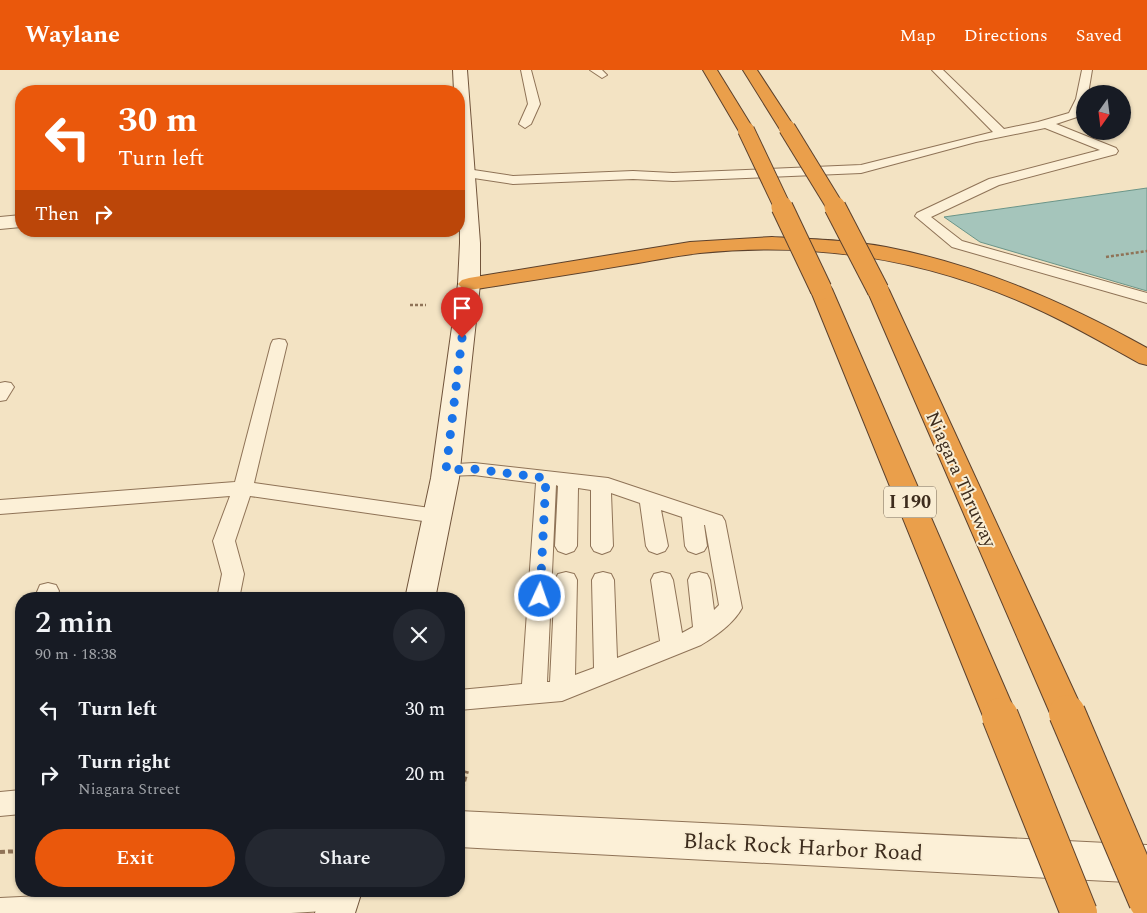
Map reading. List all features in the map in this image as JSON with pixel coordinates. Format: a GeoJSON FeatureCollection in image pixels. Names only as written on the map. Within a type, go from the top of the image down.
{"type":"FeatureCollection","features":[{"type":"Feature","properties":{"kind":"highway","name":"I 190"},"geometry":{"type":"LineString","coordinates":[[710,70],[746,130],[821,289],[1000,716],[1079,913]]}},
{"type":"Feature","properties":{"kind":"highway","name":"Niagara Thruway"},"geometry":{"type":"LineString","coordinates":[[750,70],[830,197],[878,290],[1067,713],[1147,901]]}},
{"type":"Feature","properties":{"kind":"highway"},"geometry":{"type":"LineString","coordinates":[[469,284],[712,246],[798,244],[866,250],[943,265],[1006,287],[1072,316],[1147,358]]}},
{"type":"Feature","properties":{"kind":"main road"},"geometry":{"type":"LineString","coordinates":[[460,70],[460,85]]}},
{"type":"Feature","properties":{"kind":"main road"},"geometry":{"type":"LineString","coordinates":[[422,592],[446,470],[469,284],[470,242],[465,193]]}},
{"type":"Feature","properties":{"kind":"main road"},"geometry":{"type":"LineString","coordinates":[[0,223],[15,222]]}},
{"type":"Feature","properties":{"kind":"main road","name":"Black Rock Harbor Road"},"geometry":{"type":"LineString","coordinates":[[465,828],[1147,864]]}},
{"type":"Feature","properties":{"kind":"lane"},"geometry":{"type":"LineString","coordinates":[[525,124],[534,104],[526,70]]}},
{"type":"Feature","properties":{"kind":"lane"},"geometry":{"type":"LineString","coordinates":[[937,70],[1001,133]]}},
{"type":"Feature","properties":{"kind":"lane"},"geometry":{"type":"LineString","coordinates":[[465,174],[513,180],[861,170],[1001,133],[1046,124],[1073,115],[1082,99],[1087,70]]}},
{"type":"Feature","properties":{"kind":"lane"},"geometry":{"type":"LineString","coordinates":[[1046,124],[1112,151],[994,182],[922,216],[957,244],[1147,298]]}},
{"type":"Feature","properties":{"kind":"lane"},"geometry":{"type":"LineString","coordinates":[[229,592],[233,574],[224,541],[243,488],[279,344]]}},
{"type":"Feature","properties":{"kind":"lane"},"geometry":{"type":"LineString","coordinates":[[446,470],[474,469],[601,484],[715,521],[731,608],[705,631],[562,691],[465,700]]}},
{"type":"Feature","properties":{"kind":"lane"},"geometry":{"type":"LineString","coordinates":[[557,479],[566,546]]}},
{"type":"Feature","properties":{"kind":"lane"},"geometry":{"type":"LineString","coordinates":[[534,694],[557,479]]}},
{"type":"Feature","properties":{"kind":"lane"},"geometry":{"type":"LineString","coordinates":[[601,484],[602,546]]}},
{"type":"Feature","properties":{"kind":"lane"},"geometry":{"type":"LineString","coordinates":[[0,507],[243,488],[438,516]]}},
{"type":"Feature","properties":{"kind":"lane"},"geometry":{"type":"LineString","coordinates":[[650,499],[658,546]]}},
{"type":"Feature","properties":{"kind":"lane"},"geometry":{"type":"LineString","coordinates":[[692,514],[696,546]]}},
{"type":"Feature","properties":{"kind":"lane"},"geometry":{"type":"LineString","coordinates":[[562,691],[566,580]]}},
{"type":"Feature","properties":{"kind":"lane"},"geometry":{"type":"LineString","coordinates":[[603,580],[606,673]]}},
{"type":"Feature","properties":{"kind":"lane"},"geometry":{"type":"LineString","coordinates":[[662,580],[672,645]]}},
{"type":"Feature","properties":{"kind":"lane"},"geometry":{"type":"LineString","coordinates":[[699,580],[705,631]]}},
{"type":"Feature","properties":{"kind":"lane"},"geometry":{"type":"LineString","coordinates":[[0,804],[15,803]]}},
{"type":"Feature","properties":{"kind":"lane"},"geometry":{"type":"LineString","coordinates":[[0,913],[339,900]]}},
{"type":"Feature","properties":{"kind":"path"},"geometry":{"type":"LineString","coordinates":[[410,305],[426,305]]}},
{"type":"Feature","properties":{"kind":"path"},"geometry":{"type":"LineString","coordinates":[[465,776],[467,771]]}},
{"type":"Feature","properties":{"kind":"path"},"geometry":{"type":"LineString","coordinates":[[0,852],[15,851]]}},
{"type":"Feature","properties":{"kind":"water"},"geometry":{"type":"Polygon","coordinates":[[[1147,188],[1147,291],[980,242],[944,217],[1147,188]]]}},
{"type":"Feature","properties":{"kind":"route"},"geometry":{"type":"LineString","coordinates":[[462,338],[446,470],[474,469],[546,478],[540,596]]}}]}
